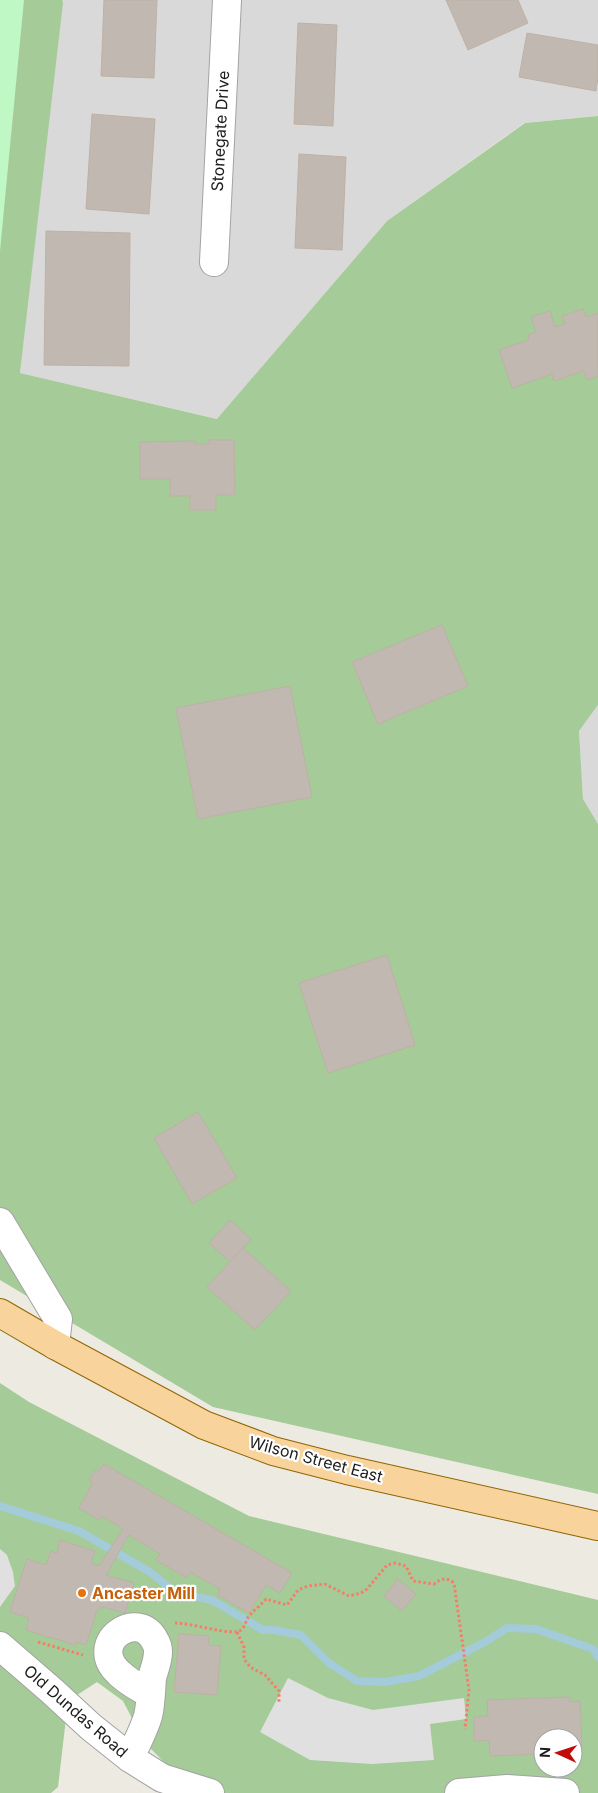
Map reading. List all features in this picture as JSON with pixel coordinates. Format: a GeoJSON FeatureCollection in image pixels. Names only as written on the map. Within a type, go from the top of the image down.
{"type":"FeatureCollection","features":[{"type":"Feature","properties":{"kind":"main road","name":"Wilson Street East"},"geometry":{"type":"LineString","coordinates":[[0,1313],[55,1345],[204,1425],[273,1451],[347,1470],[598,1526]]}},
{"type":"Feature","properties":{"kind":"street","name":"Stonegate Drive"},"geometry":{"type":"LineString","coordinates":[[214,262],[227,0]]}},
{"type":"Feature","properties":{"kind":"street"},"geometry":{"type":"LineString","coordinates":[[0,1222],[58,1319],[55,1345]]}},
{"type":"Feature","properties":{"kind":"street"},"geometry":{"type":"LineString","coordinates":[[130,1758],[148,1715],[158,1653],[156,1642],[148,1632],[137,1628],[126,1628],[115,1635],[108,1647],[109,1660],[118,1673],[150,1694]]}},
{"type":"Feature","properties":{"kind":"street","name":"Old Dundas Road"},"geometry":{"type":"LineString","coordinates":[[0,1646],[52,1690],[91,1727],[130,1758],[162,1778],[210,1793]]}},
{"type":"Feature","properties":{"kind":"street"},"geometry":{"type":"LineString","coordinates":[[459,1793],[507,1789],[565,1793]]}},
{"type":"Feature","properties":{"kind":"path"},"geometry":{"type":"LineString","coordinates":[[148,1632],[176,1623],[229,1632],[239,1631],[250,1616],[266,1600],[287,1605],[298,1590],[308,1586],[325,1584],[349,1596],[361,1593],[368,1589],[387,1565],[395,1563],[406,1566],[413,1581],[434,1584],[441,1578],[448,1578],[454,1583],[456,1592],[469,1690],[465,1729]]}},
{"type":"Feature","properties":{"kind":"path"},"geometry":{"type":"LineString","coordinates":[[239,1631],[244,1647],[244,1660],[250,1667],[265,1675],[279,1691],[279,1704]]}},
{"type":"Feature","properties":{"kind":"path"},"geometry":{"type":"LineString","coordinates":[[34,1640],[87,1656]]}},
{"type":"Feature","properties":{"kind":"shaded area"},"geometry":{"type":"Polygon","coordinates":[[[62,0],[598,0],[598,116],[524,123],[387,221],[218,419],[20,373],[62,0]]]}},
{"type":"Feature","properties":{"kind":"shaded area"},"geometry":{"type":"Polygon","coordinates":[[[598,705],[598,824],[583,799],[579,731],[598,705]]]}},
{"type":"Feature","properties":{"kind":"shaded area"},"geometry":{"type":"Polygon","coordinates":[[[0,1549],[7,1555],[13,1572],[15,1586],[0,1607],[0,1549]]]}},
{"type":"Feature","properties":{"kind":"shaded area"},"geometry":{"type":"Polygon","coordinates":[[[288,1678],[328,1698],[373,1710],[464,1698],[466,1719],[430,1724],[434,1760],[372,1764],[310,1760],[260,1732],[288,1678]]]}},
{"type":"Feature","properties":{"kind":"green space"},"geometry":{"type":"Polygon","coordinates":[[[0,0],[62,0],[63,3],[20,373],[217,419],[387,221],[525,123],[598,116],[598,705],[579,731],[583,799],[598,824],[598,1494],[213,1407],[0,1280],[0,0]]]}},
{"type":"Feature","properties":{"kind":"green space"},"geometry":{"type":"Polygon","coordinates":[[[0,0],[24,0],[0,251],[0,0]]]}},
{"type":"Feature","properties":{"kind":"green space"},"geometry":{"type":"Polygon","coordinates":[[[0,1383],[29,1402],[249,1516],[598,1600],[598,1793],[195,1793],[145,1743],[123,1701],[97,1682],[68,1701],[58,1787],[51,1793],[0,1793],[0,1383]]]}},
{"type":"Feature","properties":{"kind":"building"},"geometry":{"type":"Polygon","coordinates":[[[104,0],[157,0],[154,78],[101,76],[104,0]]]}},
{"type":"Feature","properties":{"kind":"building"},"geometry":{"type":"Polygon","coordinates":[[[446,0],[518,0],[528,23],[468,50],[446,0]]]}},
{"type":"Feature","properties":{"kind":"building"},"geometry":{"type":"Polygon","coordinates":[[[298,23],[337,25],[333,126],[294,124],[298,23]]]}},
{"type":"Feature","properties":{"kind":"building"},"geometry":{"type":"Polygon","coordinates":[[[527,33],[598,45],[596,91],[519,77],[527,33]]]}},
{"type":"Feature","properties":{"kind":"building"},"geometry":{"type":"Polygon","coordinates":[[[92,114],[155,119],[149,214],[86,209],[92,114]]]}},
{"type":"Feature","properties":{"kind":"building"},"geometry":{"type":"Polygon","coordinates":[[[299,154],[346,157],[342,250],[295,248],[299,154]]]}},
{"type":"Feature","properties":{"kind":"building"},"geometry":{"type":"Polygon","coordinates":[[[46,231],[130,233],[129,366],[44,365],[46,231]]]}},
{"type":"Feature","properties":{"kind":"building"},"geometry":{"type":"Polygon","coordinates":[[[583,309],[586,317],[598,313],[598,376],[587,380],[584,371],[554,381],[552,374],[512,388],[499,350],[529,340],[528,335],[536,332],[531,317],[550,311],[555,327],[565,324],[562,316],[583,309]]]}},
{"type":"Feature","properties":{"kind":"building"},"geometry":{"type":"Polygon","coordinates":[[[208,440],[234,440],[235,495],[216,495],[216,510],[190,510],[190,496],[170,496],[170,479],[140,479],[140,442],[195,441],[195,444],[209,444],[208,440]]]}},
{"type":"Feature","properties":{"kind":"building"},"geometry":{"type":"Polygon","coordinates":[[[442,625],[468,686],[378,724],[352,662],[442,625]]]}},
{"type":"Feature","properties":{"kind":"building"},"geometry":{"type":"Polygon","coordinates":[[[290,686],[312,797],[198,819],[176,708],[290,686]]]}},
{"type":"Feature","properties":{"kind":"building"},"geometry":{"type":"Polygon","coordinates":[[[387,955],[415,1045],[328,1073],[299,983],[387,955]]]}},
{"type":"Feature","properties":{"kind":"building"},"geometry":{"type":"Polygon","coordinates":[[[198,1112],[237,1178],[192,1204],[154,1138],[198,1112]]]}},
{"type":"Feature","properties":{"kind":"building"},"geometry":{"type":"Polygon","coordinates":[[[230,1220],[251,1239],[230,1262],[209,1243],[230,1220]]]}},
{"type":"Feature","properties":{"kind":"building"},"geometry":{"type":"Polygon","coordinates":[[[243,1248],[291,1291],[255,1330],[207,1287],[243,1248]]]}},
{"type":"Feature","properties":{"kind":"building"},"geometry":{"type":"Polygon","coordinates":[[[104,1464],[292,1573],[280,1593],[266,1585],[249,1613],[217,1595],[220,1589],[190,1572],[187,1578],[156,1560],[160,1554],[129,1535],[106,1575],[134,1583],[125,1613],[103,1607],[97,1610],[86,1645],[76,1642],[75,1645],[26,1630],[29,1618],[10,1612],[27,1559],[46,1565],[51,1551],[57,1553],[60,1540],[95,1551],[91,1563],[99,1566],[123,1529],[102,1516],[99,1520],[79,1508],[93,1482],[89,1480],[95,1470],[99,1471],[104,1464]]]}},
{"type":"Feature","properties":{"kind":"building"},"geometry":{"type":"Polygon","coordinates":[[[398,1579],[416,1594],[402,1611],[384,1596],[398,1579]]]}},
{"type":"Feature","properties":{"kind":"building"},"geometry":{"type":"Polygon","coordinates":[[[179,1634],[209,1636],[208,1645],[221,1646],[217,1695],[174,1692],[179,1634]]]}},
{"type":"Feature","properties":{"kind":"building"},"geometry":{"type":"Polygon","coordinates":[[[570,1697],[570,1702],[580,1701],[581,1728],[533,1728],[533,1754],[490,1756],[489,1740],[474,1741],[474,1717],[488,1716],[487,1700],[570,1697]]]}},
{"type":"Feature","properties":{"kind":"waterway"},"geometry":{"type":"LineString","coordinates":[[0,1506],[79,1531],[150,1572],[176,1593],[212,1600],[263,1630],[301,1635],[329,1663],[357,1681],[385,1682],[419,1676],[487,1641],[507,1628],[536,1629],[593,1649],[598,1657]]}},
{"type":"Feature","properties":{"kind":"place","name":"Ancaster Mill"},"geometry":{"type":"Point","coordinates":[82,1593]}}]}
